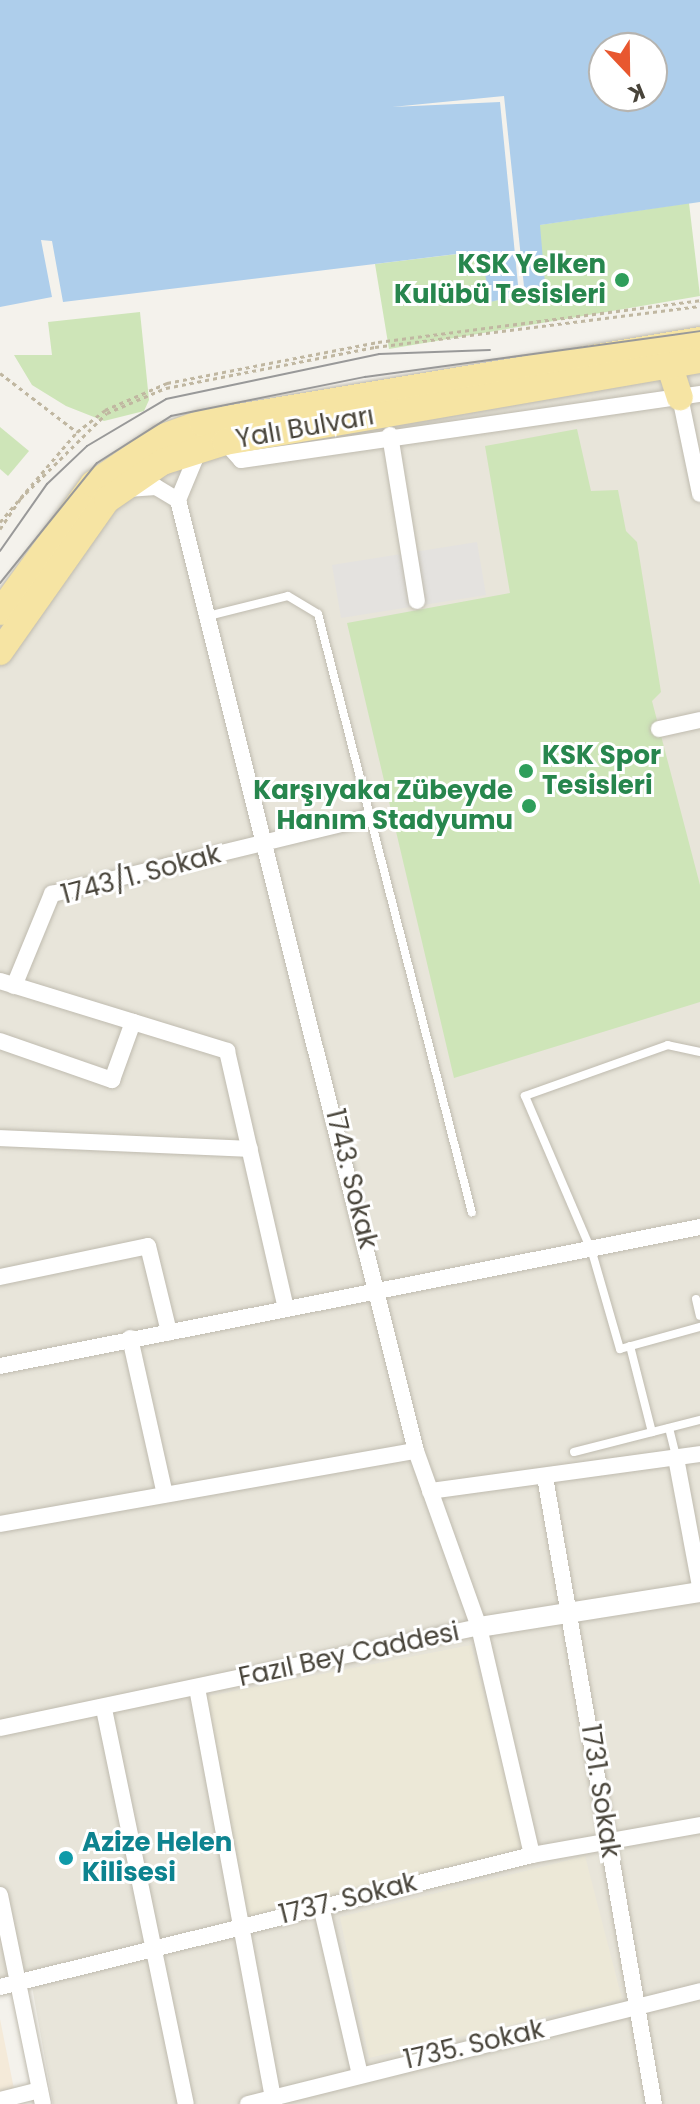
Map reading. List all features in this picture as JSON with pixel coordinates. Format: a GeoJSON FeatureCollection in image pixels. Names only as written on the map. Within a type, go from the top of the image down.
{"type":"FeatureCollection","features":[{"type":"Feature","properties":{"kind":"main road","name":"Yalı Bulvarı"},"geometry":{"type":"LineString","coordinates":[[0,612],[93,484],[160,438],[202,423],[700,340]]}},
{"type":"Feature","properties":{"kind":"main road","name":"Yalı Bulvarı"},"geometry":{"type":"LineString","coordinates":[[0,652],[107,500],[132,477],[214,444],[389,424],[700,360]]}},
{"type":"Feature","properties":{"kind":"main road"},"geometry":{"type":"LineString","coordinates":[[669,364],[690,396]]}},
{"type":"Feature","properties":{"kind":"street"},"geometry":{"type":"LineString","coordinates":[[417,601],[389,424],[690,396],[700,494]]}},
{"type":"Feature","properties":{"kind":"street"},"geometry":{"type":"LineString","coordinates":[[107,500],[141,486],[178,500],[214,444]]}},
{"type":"Feature","properties":{"kind":"street","name":"1743. Sokak"},"geometry":{"type":"LineString","coordinates":[[178,500],[379,1290],[416,1451],[479,1627],[532,1855]]}},
{"type":"Feature","properties":{"kind":"street"},"geometry":{"type":"LineString","coordinates":[[659,729],[700,720]]}},
{"type":"Feature","properties":{"kind":"street","name":"1743/1. Sokak"},"geometry":{"type":"LineString","coordinates":[[7,984],[52,894],[371,817]]}},
{"type":"Feature","properties":{"kind":"street"},"geometry":{"type":"LineString","coordinates":[[7,984],[227,1051],[286,1308]]}},
{"type":"Feature","properties":{"kind":"street"},"geometry":{"type":"LineString","coordinates":[[0,1041],[112,1080],[133,1022]]}},
{"type":"Feature","properties":{"kind":"street"},"geometry":{"type":"LineString","coordinates":[[0,1138],[250,1149]]}},
{"type":"Feature","properties":{"kind":"street"},"geometry":{"type":"LineString","coordinates":[[0,1366],[379,1290],[592,1252],[700,1227]]}},
{"type":"Feature","properties":{"kind":"street"},"geometry":{"type":"LineString","coordinates":[[0,1277],[148,1246],[169,1332]]}},
{"type":"Feature","properties":{"kind":"street"},"geometry":{"type":"LineString","coordinates":[[130,1338],[165,1494]]}},
{"type":"Feature","properties":{"kind":"street"},"geometry":{"type":"LineString","coordinates":[[0,1524],[416,1451]]}},
{"type":"Feature","properties":{"kind":"street"},"geometry":{"type":"LineString","coordinates":[[430,1491],[700,1454]]}},
{"type":"Feature","properties":{"kind":"street"},"geometry":{"type":"LineString","coordinates":[[676,1458],[700,1589]]}},
{"type":"Feature","properties":{"kind":"street","name":"1731. Sokak"},"geometry":{"type":"LineString","coordinates":[[545,1477],[572,1617],[634,2009],[654,2104]]}},
{"type":"Feature","properties":{"kind":"street","name":"Fazıl Bey Caddesi"},"geometry":{"type":"LineString","coordinates":[[0,1728],[104,1709],[479,1627],[572,1617],[700,1589]]}},
{"type":"Feature","properties":{"kind":"street"},"geometry":{"type":"LineString","coordinates":[[197,1688],[274,2100]]}},
{"type":"Feature","properties":{"kind":"street"},"geometry":{"type":"LineString","coordinates":[[104,1709],[150,1953],[186,2104]]}},
{"type":"Feature","properties":{"kind":"street","name":"1737. Sokak"},"geometry":{"type":"LineString","coordinates":[[0,1987],[150,1953],[241,1925],[532,1855],[700,1825]]}},
{"type":"Feature","properties":{"kind":"street"},"geometry":{"type":"LineString","coordinates":[[0,1895],[41,2097],[0,2100]]}},
{"type":"Feature","properties":{"kind":"street"},"geometry":{"type":"LineString","coordinates":[[321,1906],[359,2071]]}},
{"type":"Feature","properties":{"kind":"street","name":"1735. Sokak"},"geometry":{"type":"LineString","coordinates":[[248,2104],[274,2100],[359,2071],[634,2009],[700,1991]]}},
{"type":"Feature","properties":{"kind":"lane"},"geometry":{"type":"LineString","coordinates":[[208,616],[288,596],[318,614],[472,1213]]}},
{"type":"Feature","properties":{"kind":"lane"},"geometry":{"type":"LineString","coordinates":[[700,1052],[668,1045],[525,1096],[592,1252],[620,1349],[700,1327]]}},
{"type":"Feature","properties":{"kind":"lane"},"geometry":{"type":"LineString","coordinates":[[696,1299],[700,1316]]}},
{"type":"Feature","properties":{"kind":"lane"},"geometry":{"type":"LineString","coordinates":[[630,1346],[652,1432]]}},
{"type":"Feature","properties":{"kind":"lane"},"geometry":{"type":"LineString","coordinates":[[574,1452],[700,1420]]}},
{"type":"Feature","properties":{"kind":"lane"},"geometry":{"type":"LineString","coordinates":[[669,1428],[676,1458]]}},
{"type":"Feature","properties":{"kind":"path"},"geometry":{"type":"LineString","coordinates":[[0,522],[77,432],[105,410],[167,383],[378,342],[700,303]]}},
{"type":"Feature","properties":{"kind":"path"},"geometry":{"type":"LineString","coordinates":[[0,529],[40,477],[107,413],[166,388],[375,347],[700,303]]}},
{"type":"Feature","properties":{"kind":"path"},"geometry":{"type":"LineString","coordinates":[[0,373],[77,432]]}},
{"type":"Feature","properties":{"kind":"shaded area"},"geometry":{"type":"Polygon","coordinates":[[[700,350],[700,2104],[53,2104],[30,1975],[0,1991],[0,614],[182,438],[700,350]]]}},
{"type":"Feature","properties":{"kind":"shaded area"},"geometry":{"type":"Polygon","coordinates":[[[477,542],[486,595],[341,618],[332,565],[477,542]]]}},
{"type":"Feature","properties":{"kind":"shaded area"},"geometry":{"type":"Polygon","coordinates":[[[471,1645],[525,1851],[248,1919],[204,1697],[471,1645]]]}},
{"type":"Feature","properties":{"kind":"shaded area"},"geometry":{"type":"Polygon","coordinates":[[[585,1856],[622,1999],[369,2058],[340,1917],[585,1856]]]}},
{"type":"Feature","properties":{"kind":"shaded area"},"geometry":{"type":"Polygon","coordinates":[[[0,2019],[17,2104],[0,2104],[0,2019]]]}},
{"type":"Feature","properties":{"kind":"green space","name":"KSK Yelken Kulübü Tesisleri"},"geometry":{"type":"Polygon","coordinates":[[[689,203],[700,296],[389,349],[375,264],[482,251],[490,301],[545,295],[539,225],[689,203]]]}},
{"type":"Feature","properties":{"kind":"green space"},"geometry":{"type":"Polygon","coordinates":[[[140,312],[149,400],[144,411],[104,421],[66,406],[32,385],[14,355],[52,355],[48,322],[140,312]]]}},
{"type":"Feature","properties":{"kind":"green space"},"geometry":{"type":"Polygon","coordinates":[[[0,427],[29,451],[8,476],[0,469],[0,427]]]}},
{"type":"Feature","properties":{"kind":"green space","name":"Karşıyaka Zübeyde Hanım Stadyumu"},"geometry":{"type":"Polygon","coordinates":[[[577,429],[591,491],[618,490],[626,531],[637,542],[661,692],[652,701],[700,885],[700,1002],[454,1078],[347,623],[510,593],[485,446],[577,429]]]}},
{"type":"Feature","properties":{"kind":"water"},"geometry":{"type":"Polygon","coordinates":[[[0,0],[700,0],[700,202],[540,225],[546,295],[525,296],[504,96],[392,107],[500,102],[519,295],[490,302],[481,251],[63,302],[52,241],[41,240],[52,297],[0,307],[0,0]]]}},
{"type":"Feature","properties":{"kind":"tram line"},"geometry":{"type":"LineString","coordinates":[[0,583],[97,463],[171,416],[365,377],[700,331]]}},
{"type":"Feature","properties":{"kind":"tram line"},"geometry":{"type":"LineString","coordinates":[[0,551],[47,484],[87,446],[166,399],[379,354],[490,350]]}},
{"type":"Feature","properties":{"kind":"place","name":"KSK Yelken Kulübü Tesisleri"},"geometry":{"type":"Point","coordinates":[622,280]}},
{"type":"Feature","properties":{"kind":"place","name":"KSK Spor Tesisleri"},"geometry":{"type":"Point","coordinates":[526,771]}},
{"type":"Feature","properties":{"kind":"place","name":"Karşıyaka Zübeyde Hanım Stadyumu"},"geometry":{"type":"Point","coordinates":[529,806]}},
{"type":"Feature","properties":{"kind":"place","name":"Azize Helen Kilisesi"},"geometry":{"type":"Point","coordinates":[66,1858]}}]}
